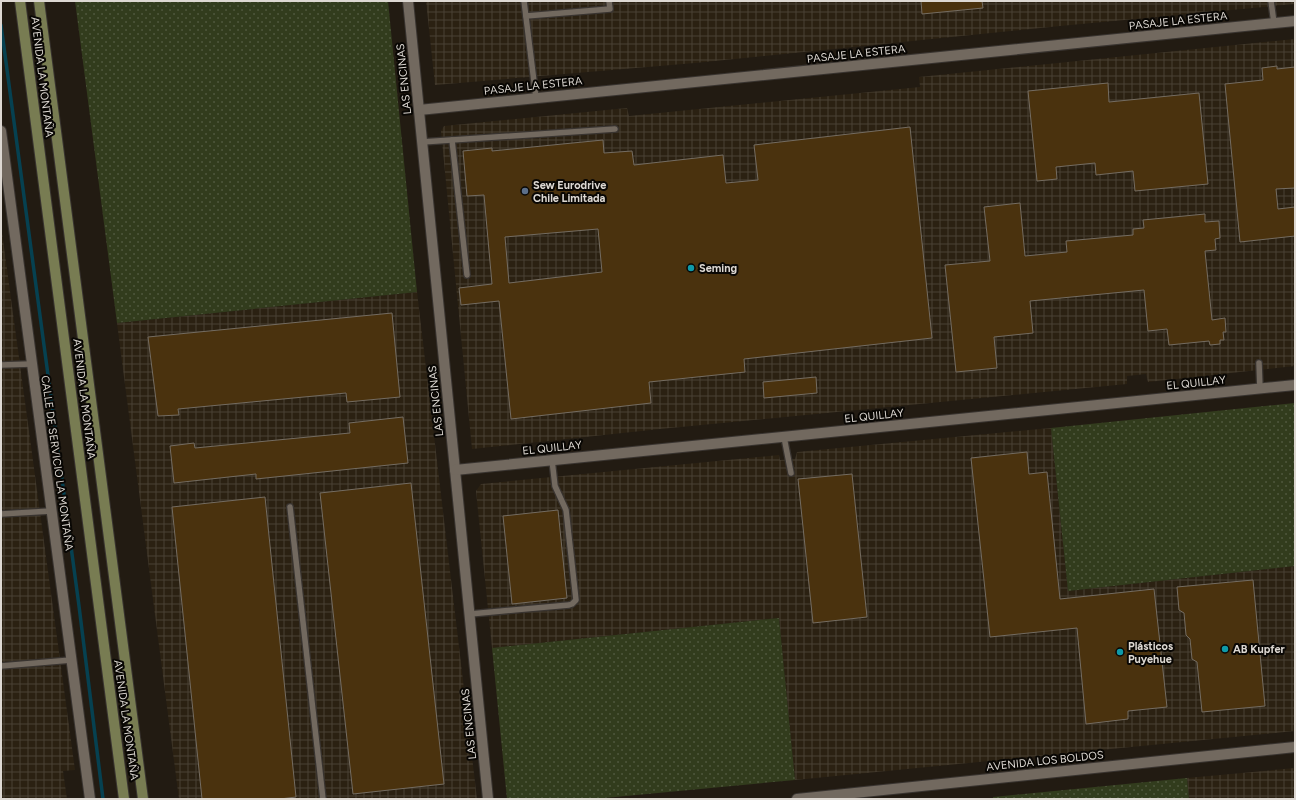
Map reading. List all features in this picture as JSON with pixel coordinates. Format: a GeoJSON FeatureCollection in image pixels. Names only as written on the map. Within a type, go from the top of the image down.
{"type":"FeatureCollection","features":[{"type":"Feature","properties":{"kind":"main road","name":"AVENIDA LA MONTAÑA"},"geometry":{"type":"LineString","coordinates":[[20,1],[124,799]]}},
{"type":"Feature","properties":{"kind":"main road","name":"AVENIDA LA MONTAÑA"},"geometry":{"type":"LineString","coordinates":[[39,1],[143,799]]}},
{"type":"Feature","properties":{"kind":"street","name":"LAS ENCINAS"},"geometry":{"type":"LineString","coordinates":[[408,1],[488,799]]}},
{"type":"Feature","properties":{"kind":"street","name":"PASAJE LA ESTERA"},"geometry":{"type":"LineString","coordinates":[[419,110],[1295,21]]}},
{"type":"Feature","properties":{"kind":"street","name":"CALLE DE SERVICIO LA MONTAÑA"},"geometry":{"type":"LineString","coordinates":[[1,131],[90,799]]}},
{"type":"Feature","properties":{"kind":"street","name":"EL QUILLAY"},"geometry":{"type":"LineString","coordinates":[[455,470],[1295,386]]}},
{"type":"Feature","properties":{"kind":"street","name":"AVENIDA LOS BOLDOS"},"geometry":{"type":"LineString","coordinates":[[797,799],[1295,747]]}},
{"type":"Feature","properties":{"kind":"lane"},"geometry":{"type":"LineString","coordinates":[[524,1],[536,98]]}},
{"type":"Feature","properties":{"kind":"lane"},"geometry":{"type":"LineString","coordinates":[[526,16],[610,8],[609,1]]}},
{"type":"Feature","properties":{"kind":"lane"},"geometry":{"type":"LineString","coordinates":[[1271,1],[1274,23]]}},
{"type":"Feature","properties":{"kind":"lane"},"geometry":{"type":"LineString","coordinates":[[422,142],[615,129]]}},
{"type":"Feature","properties":{"kind":"lane"},"geometry":{"type":"LineString","coordinates":[[452,140],[467,275]]}},
{"type":"Feature","properties":{"kind":"lane"},"geometry":{"type":"LineString","coordinates":[[1259,363],[1260,389]]}},
{"type":"Feature","properties":{"kind":"lane"},"geometry":{"type":"LineString","coordinates":[[1,365],[31,364]]}},
{"type":"Feature","properties":{"kind":"lane"},"geometry":{"type":"LineString","coordinates":[[784,437],[791,473]]}},
{"type":"Feature","properties":{"kind":"lane"},"geometry":{"type":"LineString","coordinates":[[470,614],[569,605],[574,603],[576,600],[566,510],[555,486],[552,460]]}},
{"type":"Feature","properties":{"kind":"lane"},"geometry":{"type":"LineString","coordinates":[[290,507],[323,799]]}},
{"type":"Feature","properties":{"kind":"lane"},"geometry":{"type":"LineString","coordinates":[[1,514],[51,511]]}},
{"type":"Feature","properties":{"kind":"lane"},"geometry":{"type":"LineString","coordinates":[[1,666],[71,660]]}},
{"type":"Feature","properties":{"kind":"shaded area"},"geometry":{"type":"Polygon","coordinates":[[[426,1],[1295,1],[1295,4],[695,63],[435,85],[426,1]]]}},
{"type":"Feature","properties":{"kind":"shaded area"},"geometry":{"type":"Polygon","coordinates":[[[1295,39],[1295,366],[1148,382],[1146,374],[1127,376],[1127,384],[660,429],[472,449],[441,131],[444,126],[627,108],[629,116],[920,87],[919,77],[1295,39]]]}},
{"type":"Feature","properties":{"kind":"shaded area"},"geometry":{"type":"Polygon","coordinates":[[[1,225],[75,770],[63,771],[67,799],[1,799],[1,225]]]}},
{"type":"Feature","properties":{"kind":"shaded area"},"geometry":{"type":"Polygon","coordinates":[[[417,292],[477,799],[179,799],[117,323],[417,292]]]}},
{"type":"Feature","properties":{"kind":"shaded area"},"geometry":{"type":"Polygon","coordinates":[[[1051,428],[1068,591],[1295,566],[1295,731],[795,780],[779,618],[492,648],[476,491],[481,484],[779,455],[780,460],[795,459],[797,452],[1051,428]]]}},
{"type":"Feature","properties":{"kind":"shaded area"},"geometry":{"type":"Polygon","coordinates":[[[1295,768],[1295,799],[1189,799],[1187,778],[1295,768]]]}},
{"type":"Feature","properties":{"kind":"green space"},"geometry":{"type":"Polygon","coordinates":[[[75,1],[388,1],[417,292],[117,323],[75,1]]]}},
{"type":"Feature","properties":{"kind":"green space"},"geometry":{"type":"Polygon","coordinates":[[[1295,403],[1295,566],[1068,591],[1051,428],[1295,403]]]}},
{"type":"Feature","properties":{"kind":"green space"},"geometry":{"type":"Polygon","coordinates":[[[779,618],[795,780],[594,799],[507,799],[492,648],[779,618]]]}},
{"type":"Feature","properties":{"kind":"green space"},"geometry":{"type":"Polygon","coordinates":[[[1187,778],[1189,799],[993,799],[993,797],[1187,778]]]}},
{"type":"Feature","properties":{"kind":"building"},"geometry":{"type":"Polygon","coordinates":[[[921,1],[982,1],[983,8],[922,14],[921,1]]]}},
{"type":"Feature","properties":{"kind":"building"},"geometry":{"type":"Polygon","coordinates":[[[1277,66],[1277,69],[1295,67],[1295,188],[1276,189],[1278,209],[1295,207],[1295,236],[1240,242],[1225,84],[1263,80],[1262,68],[1277,66]]]}},
{"type":"Feature","properties":{"kind":"building"},"geometry":{"type":"Polygon","coordinates":[[[1108,83],[1109,102],[1199,93],[1208,184],[1135,191],[1133,171],[1096,175],[1095,163],[1056,167],[1057,179],[1037,181],[1028,91],[1108,83]]]}},
{"type":"Feature","properties":{"kind":"building"},"geometry":{"type":"Polygon","coordinates":[[[910,127],[932,338],[744,359],[745,372],[649,382],[651,403],[511,419],[499,301],[461,305],[459,288],[492,284],[484,195],[467,196],[463,151],[492,148],[492,151],[603,140],[604,153],[632,151],[634,165],[723,155],[726,183],[758,180],[754,145],[910,127]],[[598,229],[505,237],[509,283],[602,272],[598,229]]]}},
{"type":"Feature","properties":{"kind":"building"},"geometry":{"type":"Polygon","coordinates":[[[1020,203],[1025,256],[1067,252],[1066,241],[1133,235],[1133,229],[1144,228],[1143,220],[1205,214],[1205,222],[1219,221],[1220,238],[1215,239],[1216,250],[1205,251],[1212,320],[1225,318],[1226,332],[1223,332],[1224,340],[1220,340],[1220,344],[1210,345],[1209,341],[1169,345],[1167,329],[1148,331],[1144,290],[1030,301],[1033,333],[994,337],[997,368],[956,372],[945,265],[990,261],[984,207],[1020,203]]]}},
{"type":"Feature","properties":{"kind":"building"},"geometry":{"type":"Polygon","coordinates":[[[392,313],[400,397],[347,402],[346,393],[178,409],[179,415],[158,416],[148,337],[392,313]]]}},
{"type":"Feature","properties":{"kind":"building"},"geometry":{"type":"Polygon","coordinates":[[[816,377],[817,393],[764,398],[763,382],[816,377]]]}},
{"type":"Feature","properties":{"kind":"building"},"geometry":{"type":"Polygon","coordinates":[[[403,417],[408,463],[256,479],[256,474],[174,483],[170,446],[194,443],[195,448],[350,433],[349,423],[403,417]]]}},
{"type":"Feature","properties":{"kind":"building"},"geometry":{"type":"Polygon","coordinates":[[[1027,452],[1029,474],[1047,472],[1060,599],[1154,589],[1167,707],[1128,711],[1128,719],[1086,724],[1077,628],[990,637],[971,458],[1027,452]]]}},
{"type":"Feature","properties":{"kind":"building"},"geometry":{"type":"Polygon","coordinates":[[[852,474],[867,617],[813,623],[798,479],[852,474]]]}},
{"type":"Feature","properties":{"kind":"building"},"geometry":{"type":"Polygon","coordinates":[[[411,483],[444,784],[353,794],[320,493],[411,483]]]}},
{"type":"Feature","properties":{"kind":"building"},"geometry":{"type":"Polygon","coordinates":[[[265,497],[296,797],[280,799],[202,799],[172,507],[265,497]]]}},
{"type":"Feature","properties":{"kind":"building"},"geometry":{"type":"Polygon","coordinates":[[[558,510],[567,598],[512,604],[503,516],[558,510]]]}},
{"type":"Feature","properties":{"kind":"building","name":"AB Kupfer"},"geometry":{"type":"Polygon","coordinates":[[[1253,580],[1265,706],[1202,712],[1197,662],[1192,659],[1190,639],[1186,635],[1184,613],[1179,610],[1177,587],[1253,580]]]}},
{"type":"Feature","properties":{"kind":"waterway"},"geometry":{"type":"LineString","coordinates":[[1,25],[79,606],[103,799]]}},
{"type":"Feature","properties":{"kind":"place","name":"Sew Eurodrive Chile Limitada"},"geometry":{"type":"Point","coordinates":[525,191]}},
{"type":"Feature","properties":{"kind":"place","name":"Seming"},"geometry":{"type":"Point","coordinates":[691,268]}},
{"type":"Feature","properties":{"kind":"place","name":"AB Kupfer"},"geometry":{"type":"Point","coordinates":[1225,649]}},
{"type":"Feature","properties":{"kind":"place","name":"Plásticos Puyehue"},"geometry":{"type":"Point","coordinates":[1120,652]}}]}
